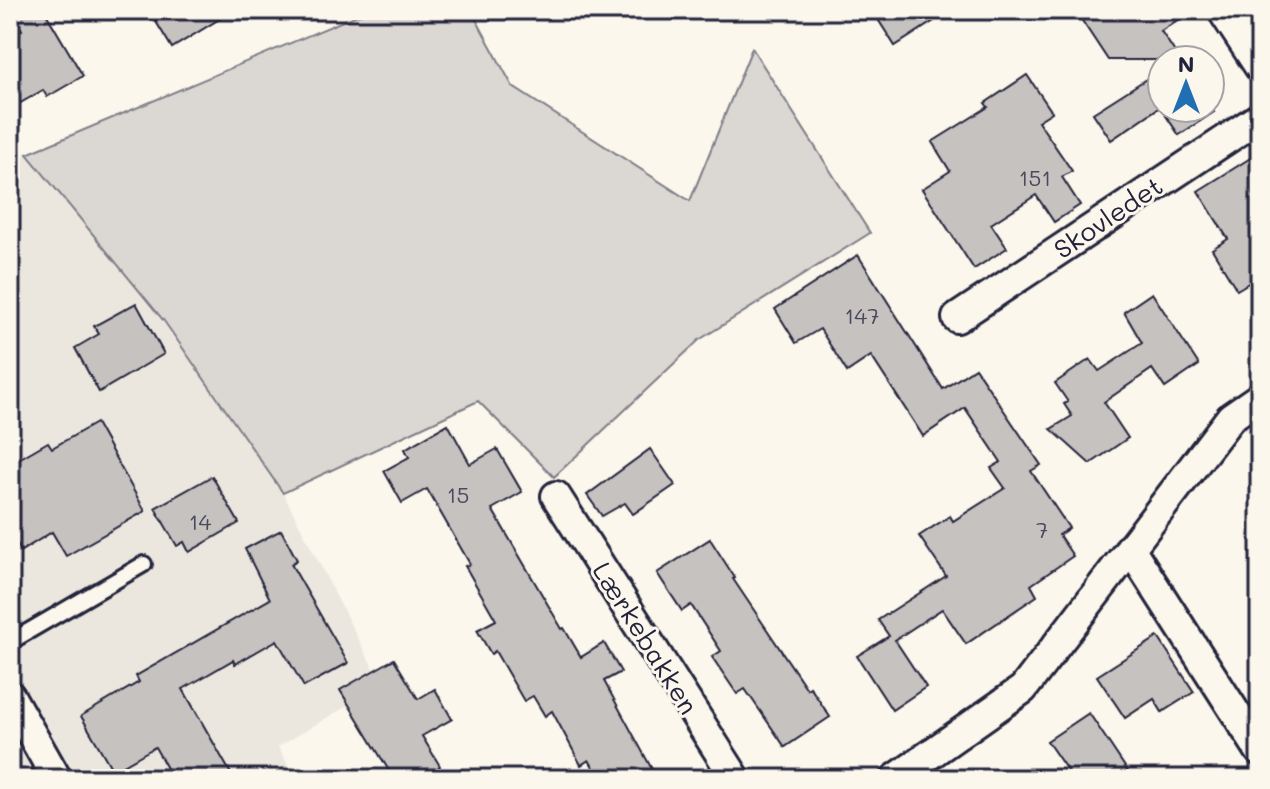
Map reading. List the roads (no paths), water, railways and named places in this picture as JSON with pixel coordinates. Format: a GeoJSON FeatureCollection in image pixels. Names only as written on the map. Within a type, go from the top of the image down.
{"type":"FeatureCollection","features":[{"type":"Feature","properties":{"kind":"street"},"geometry":{"type":"LineString","coordinates":[[1222,10],[1260,68]]}},
{"type":"Feature","properties":{"kind":"street","name":"Skovledet"},"geometry":{"type":"LineString","coordinates":[[957,318],[1260,117]]}},
{"type":"Feature","properties":{"kind":"street"},"geometry":{"type":"LineString","coordinates":[[895,779],[1023,689],[1231,417],[1260,397]]}},
{"type":"Feature","properties":{"kind":"street","name":"Lærkebakken"},"geometry":{"type":"LineString","coordinates":[[556,496],[736,779]]}},
{"type":"Feature","properties":{"kind":"street"},"geometry":{"type":"LineString","coordinates":[[1130,548],[1260,751]]}},
{"type":"Feature","properties":{"kind":"street"},"geometry":{"type":"LineString","coordinates":[[10,696],[57,779]]}},
{"type":"Feature","properties":{"kind":"lane"},"geometry":{"type":"LineString","coordinates":[[10,642],[144,564]]}}]}
